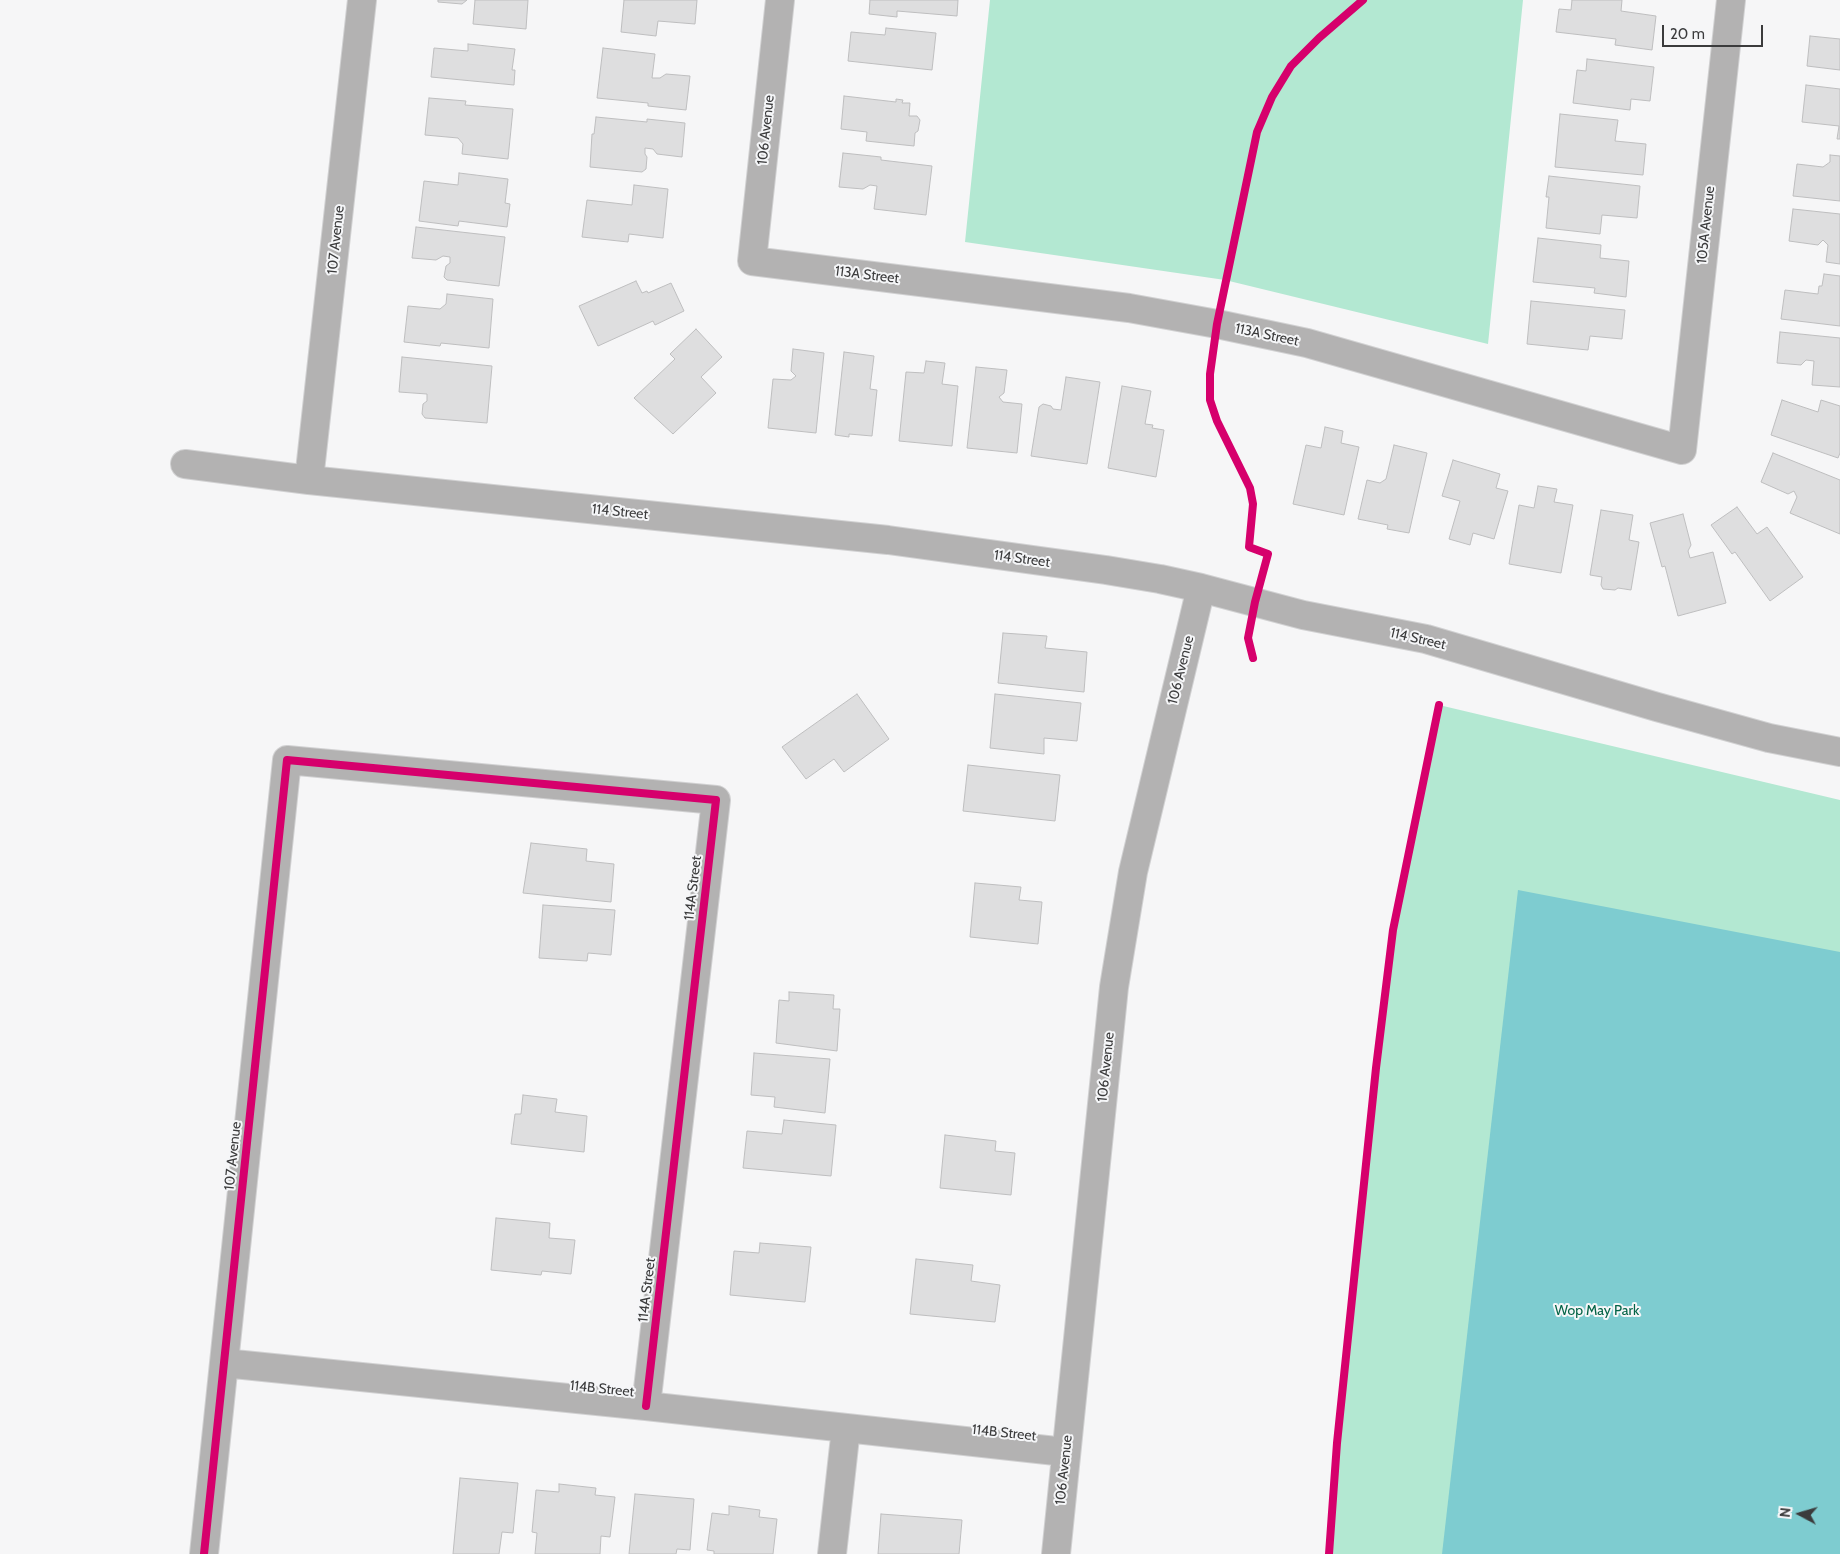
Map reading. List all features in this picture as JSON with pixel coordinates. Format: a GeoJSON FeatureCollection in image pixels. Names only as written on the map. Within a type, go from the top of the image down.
{"type":"FeatureCollection","features":[{"type":"Feature","properties":{"kind":"street","name":"107 Avenue"},"geometry":{"type":"LineString","coordinates":[[309,480],[362,0]]}},
{"type":"Feature","properties":{"kind":"street","name":"106 Avenue"},"geometry":{"type":"LineString","coordinates":[[752,261],[780,0]]}},
{"type":"Feature","properties":{"kind":"street","name":"105A Avenue"},"geometry":{"type":"LineString","coordinates":[[1682,450],[1731,0]]}},
{"type":"Feature","properties":{"kind":"street","name":"113A Street"},"geometry":{"type":"LineString","coordinates":[[752,261],[1128,308],[1217,324],[1307,344],[1682,450]]}},
{"type":"Feature","properties":{"kind":"street","name":"114 Street"},"geometry":{"type":"LineString","coordinates":[[185,464],[309,480],[888,540],[1106,570],[1202,588],[1303,615],[1426,640],[1769,738],[1840,752]]}},
{"type":"Feature","properties":{"kind":"street","name":"106 Avenue"},"geometry":{"type":"LineString","coordinates":[[1056,1554],[1114,987],[1132,872],[1202,588]]}},
{"type":"Feature","properties":{"kind":"street","name":"107 Avenue"},"geometry":{"type":"LineString","coordinates":[[204,1554],[287,760]]}},
{"type":"Feature","properties":{"kind":"street","name":"114A Street"},"geometry":{"type":"LineString","coordinates":[[287,760],[716,800],[646,1406]]}},
{"type":"Feature","properties":{"kind":"street","name":"114B Street"},"geometry":{"type":"LineString","coordinates":[[224,1363],[646,1406],[1065,1452]]}},
{"type":"Feature","properties":{"kind":"street"},"geometry":{"type":"LineString","coordinates":[[832,1554],[846,1428]]}},
{"type":"Feature","properties":{"kind":"green space"},"geometry":{"type":"Polygon","coordinates":[[[990,0],[1523,0],[1488,344],[1225,280],[965,242],[990,0]]]}},
{"type":"Feature","properties":{"kind":"green space","name":"Wop May Park"},"geometry":{"type":"Polygon","coordinates":[[[1439,705],[1840,800],[1840,1554],[1329,1554],[1390,954],[1439,705]]]}},
{"type":"Feature","properties":{"kind":"water","name":"Wop May Park"},"geometry":{"type":"Polygon","coordinates":[[[1518,890],[1840,952],[1840,1554],[1442,1554],[1518,890]]]}},
{"type":"Feature","properties":{"kind":"building"},"geometry":{"type":"Polygon","coordinates":[[[438,0],[467,0],[462,4],[438,2],[438,0]]]}},
{"type":"Feature","properties":{"kind":"building"},"geometry":{"type":"Polygon","coordinates":[[[475,0],[528,0],[526,29],[473,24],[475,0]]]}},
{"type":"Feature","properties":{"kind":"building"},"geometry":{"type":"Polygon","coordinates":[[[624,0],[697,0],[695,24],[658,21],[656,36],[621,32],[624,0]]]}},
{"type":"Feature","properties":{"kind":"building"},"geometry":{"type":"Polygon","coordinates":[[[870,0],[958,0],[957,16],[897,11],[897,17],[869,14],[870,0]]]}},
{"type":"Feature","properties":{"kind":"building"},"geometry":{"type":"Polygon","coordinates":[[[1572,0],[1622,0],[1621,11],[1656,16],[1652,50],[1615,45],[1616,39],[1556,32],[1559,9],[1571,10],[1572,0]]]}},
{"type":"Feature","properties":{"kind":"building"},"geometry":{"type":"Polygon","coordinates":[[[886,28],[936,33],[932,70],[848,61],[851,32],[885,35],[886,28]]]}},
{"type":"Feature","properties":{"kind":"building"},"geometry":{"type":"Polygon","coordinates":[[[1810,36],[1840,39],[1840,70],[1807,66],[1810,36]]]}},
{"type":"Feature","properties":{"kind":"building"},"geometry":{"type":"Polygon","coordinates":[[[468,44],[515,49],[512,70],[515,70],[514,85],[431,77],[434,48],[468,51],[468,44]]]}},
{"type":"Feature","properties":{"kind":"building"},"geometry":{"type":"Polygon","coordinates":[[[603,48],[655,54],[652,78],[660,78],[666,74],[690,76],[686,110],[648,106],[648,103],[597,98],[603,48]]]}},
{"type":"Feature","properties":{"kind":"building"},"geometry":{"type":"Polygon","coordinates":[[[1587,59],[1654,67],[1650,101],[1631,99],[1630,110],[1573,103],[1577,70],[1586,71],[1587,59]]]}},
{"type":"Feature","properties":{"kind":"building"},"geometry":{"type":"Polygon","coordinates":[[[1806,85],[1840,89],[1840,139],[1837,139],[1839,126],[1802,122],[1806,85]]]}},
{"type":"Feature","properties":{"kind":"building"},"geometry":{"type":"Polygon","coordinates":[[[844,96],[896,102],[896,99],[903,100],[902,103],[910,103],[909,116],[917,116],[920,120],[918,131],[915,133],[914,146],[866,141],[867,132],[841,129],[844,96]]]}},
{"type":"Feature","properties":{"kind":"building"},"geometry":{"type":"Polygon","coordinates":[[[429,98],[466,101],[465,105],[513,109],[508,159],[462,154],[463,144],[458,138],[425,135],[429,98]]]}},
{"type":"Feature","properties":{"kind":"building"},"geometry":{"type":"Polygon","coordinates":[[[1560,114],[1618,120],[1615,141],[1646,144],[1643,175],[1555,167],[1560,114]]]}},
{"type":"Feature","properties":{"kind":"building"},"geometry":{"type":"Polygon","coordinates":[[[596,117],[647,122],[647,119],[685,123],[682,157],[657,154],[653,149],[645,148],[647,157],[646,169],[642,172],[590,167],[592,134],[594,134],[596,117]]]}},
{"type":"Feature","properties":{"kind":"building"},"geometry":{"type":"Polygon","coordinates":[[[843,153],[881,157],[881,160],[932,166],[926,215],[874,209],[877,186],[870,185],[863,189],[839,187],[843,153]]]}},
{"type":"Feature","properties":{"kind":"building"},"geometry":{"type":"Polygon","coordinates":[[[1830,155],[1840,156],[1840,201],[1793,196],[1797,164],[1823,167],[1830,162],[1830,155]]]}},
{"type":"Feature","properties":{"kind":"building"},"geometry":{"type":"Polygon","coordinates":[[[459,173],[508,179],[505,203],[510,204],[507,227],[459,221],[458,226],[419,221],[424,181],[458,185],[459,173]]]}},
{"type":"Feature","properties":{"kind":"building"},"geometry":{"type":"Polygon","coordinates":[[[1549,176],[1640,186],[1637,218],[1602,215],[1600,234],[1546,228],[1549,197],[1546,197],[1549,176]]]}},
{"type":"Feature","properties":{"kind":"building"},"geometry":{"type":"Polygon","coordinates":[[[634,185],[668,189],[663,238],[629,234],[628,242],[582,237],[587,200],[632,205],[634,185]]]}},
{"type":"Feature","properties":{"kind":"building"},"geometry":{"type":"Polygon","coordinates":[[[1793,209],[1840,214],[1840,264],[1826,262],[1828,245],[1823,240],[1818,245],[1789,241],[1793,209]]]}},
{"type":"Feature","properties":{"kind":"building"},"geometry":{"type":"Polygon","coordinates":[[[416,227],[505,237],[499,286],[447,280],[444,277],[446,266],[450,263],[450,257],[443,256],[436,260],[412,258],[416,227]]]}},
{"type":"Feature","properties":{"kind":"building"},"geometry":{"type":"Polygon","coordinates":[[[1538,238],[1601,245],[1600,258],[1629,261],[1626,297],[1594,293],[1595,288],[1533,282],[1538,238]]]}},
{"type":"Feature","properties":{"kind":"building"},"geometry":{"type":"Polygon","coordinates":[[[1824,274],[1840,276],[1840,326],[1781,319],[1785,290],[1818,294],[1819,286],[1822,286],[1824,274]]]}},
{"type":"Feature","properties":{"kind":"building"},"geometry":{"type":"Polygon","coordinates":[[[636,281],[642,293],[647,291],[648,293],[671,283],[684,311],[655,325],[653,321],[598,346],[579,306],[636,281]]]}},
{"type":"Feature","properties":{"kind":"building"},"geometry":{"type":"Polygon","coordinates":[[[447,294],[493,299],[489,348],[441,343],[440,346],[404,342],[408,306],[440,309],[446,304],[447,294]]]}},
{"type":"Feature","properties":{"kind":"building"},"geometry":{"type":"Polygon","coordinates":[[[1531,301],[1625,310],[1622,339],[1590,336],[1588,350],[1527,344],[1531,301]]]}},
{"type":"Feature","properties":{"kind":"building"},"geometry":{"type":"Polygon","coordinates":[[[696,329],[722,357],[701,377],[716,393],[673,434],[634,398],[675,359],[670,354],[696,329]]]}},
{"type":"Feature","properties":{"kind":"building"},"geometry":{"type":"Polygon","coordinates":[[[1780,332],[1840,338],[1840,387],[1812,385],[1814,361],[1806,360],[1801,365],[1777,363],[1780,332]]]}},
{"type":"Feature","properties":{"kind":"building"},"geometry":{"type":"Polygon","coordinates":[[[793,349],[824,353],[816,433],[768,428],[773,379],[791,380],[796,376],[791,371],[793,349]]]}},
{"type":"Feature","properties":{"kind":"building"},"geometry":{"type":"Polygon","coordinates":[[[844,352],[874,356],[870,389],[877,390],[872,436],[849,434],[849,437],[835,435],[844,352]]]}},
{"type":"Feature","properties":{"kind":"building"},"geometry":{"type":"Polygon","coordinates":[[[402,357],[492,366],[487,423],[425,418],[422,414],[423,404],[427,401],[427,394],[399,392],[402,357]]]}},
{"type":"Feature","properties":{"kind":"building"},"geometry":{"type":"Polygon","coordinates":[[[926,361],[945,363],[942,384],[958,386],[952,446],[899,441],[906,372],[924,373],[926,361]]]}},
{"type":"Feature","properties":{"kind":"building"},"geometry":{"type":"Polygon","coordinates":[[[976,367],[1007,370],[1004,393],[999,397],[1003,402],[1022,404],[1017,453],[967,448],[976,367]]]}},
{"type":"Feature","properties":{"kind":"building"},"geometry":{"type":"Polygon","coordinates":[[[1066,377],[1100,382],[1087,464],[1031,456],[1039,407],[1043,404],[1051,406],[1053,409],[1061,410],[1066,377]]]}},
{"type":"Feature","properties":{"kind":"building"},"geometry":{"type":"Polygon","coordinates":[[[1122,386],[1151,391],[1145,424],[1153,425],[1152,428],[1164,430],[1156,477],[1108,468],[1122,386]]]}},
{"type":"Feature","properties":{"kind":"building"},"geometry":{"type":"Polygon","coordinates":[[[1782,400],[1818,412],[1821,400],[1840,406],[1840,453],[1838,458],[1771,435],[1782,400]]]}},
{"type":"Feature","properties":{"kind":"building"},"geometry":{"type":"Polygon","coordinates":[[[1325,427],[1343,431],[1341,443],[1359,447],[1344,515],[1293,504],[1306,445],[1321,448],[1325,427]]]}},
{"type":"Feature","properties":{"kind":"building"},"geometry":{"type":"Polygon","coordinates":[[[1394,445],[1427,453],[1409,533],[1387,529],[1388,525],[1358,519],[1367,480],[1380,483],[1386,479],[1394,445]]]}},
{"type":"Feature","properties":{"kind":"building"},"geometry":{"type":"Polygon","coordinates":[[[1773,453],[1840,480],[1840,534],[1790,513],[1797,497],[1794,491],[1788,494],[1761,482],[1773,453]]]}},
{"type":"Feature","properties":{"kind":"building"},"geometry":{"type":"Polygon","coordinates":[[[1453,460],[1500,474],[1496,488],[1508,491],[1494,539],[1473,533],[1470,545],[1449,539],[1460,501],[1442,496],[1453,460]]]}},
{"type":"Feature","properties":{"kind":"building"},"geometry":{"type":"Polygon","coordinates":[[[1538,486],[1557,489],[1554,502],[1573,505],[1561,573],[1509,564],[1519,505],[1534,508],[1538,486]]]}},
{"type":"Feature","properties":{"kind":"building"},"geometry":{"type":"Polygon","coordinates":[[[1737,507],[1757,534],[1767,527],[1803,577],[1770,601],[1735,552],[1732,554],[1711,525],[1737,507]]]}},
{"type":"Feature","properties":{"kind":"building"},"geometry":{"type":"Polygon","coordinates":[[[1601,510],[1633,515],[1629,540],[1639,542],[1631,590],[1618,588],[1615,590],[1603,589],[1601,585],[1602,577],[1590,575],[1601,510]]]}},
{"type":"Feature","properties":{"kind":"building"},"geometry":{"type":"Polygon","coordinates":[[[1683,514],[1691,545],[1688,551],[1690,558],[1713,552],[1726,603],[1678,616],[1665,566],[1662,567],[1650,523],[1683,514]]]}},
{"type":"Feature","properties":{"kind":"building"},"geometry":{"type":"Polygon","coordinates":[[[1003,633],[1047,636],[1045,648],[1087,652],[1084,692],[998,683],[1003,633]]]}},
{"type":"Feature","properties":{"kind":"building"},"geometry":{"type":"Polygon","coordinates":[[[857,694],[889,739],[844,772],[834,759],[806,779],[782,747],[857,694]]]}},
{"type":"Feature","properties":{"kind":"building"},"geometry":{"type":"Polygon","coordinates":[[[995,694],[1081,703],[1077,741],[1044,738],[1044,754],[990,748],[995,694]]]}},
{"type":"Feature","properties":{"kind":"building"},"geometry":{"type":"Polygon","coordinates":[[[968,765],[1060,775],[1055,821],[963,811],[968,765]]]}},
{"type":"Feature","properties":{"kind":"building"},"geometry":{"type":"Polygon","coordinates":[[[531,843],[587,849],[586,861],[614,864],[611,902],[523,893],[531,843]]]}},
{"type":"Feature","properties":{"kind":"building"},"geometry":{"type":"Polygon","coordinates":[[[975,883],[1021,887],[1019,900],[1042,902],[1038,944],[970,937],[975,883]]]}},
{"type":"Feature","properties":{"kind":"building"},"geometry":{"type":"Polygon","coordinates":[[[543,905],[615,910],[611,955],[588,953],[587,961],[539,958],[543,905]]]}},
{"type":"Feature","properties":{"kind":"building"},"geometry":{"type":"Polygon","coordinates":[[[789,992],[834,995],[833,1009],[840,1009],[837,1051],[776,1043],[779,1000],[789,1001],[789,992]]]}},
{"type":"Feature","properties":{"kind":"building"},"geometry":{"type":"Polygon","coordinates":[[[754,1053],[830,1059],[825,1113],[774,1107],[775,1097],[751,1095],[754,1053]]]}},
{"type":"Feature","properties":{"kind":"building"},"geometry":{"type":"Polygon","coordinates":[[[523,1095],[557,1099],[555,1112],[587,1116],[584,1152],[511,1144],[515,1114],[521,1114],[523,1095]]]}},
{"type":"Feature","properties":{"kind":"building"},"geometry":{"type":"Polygon","coordinates":[[[784,1120],[836,1125],[831,1176],[743,1168],[747,1131],[782,1134],[784,1120]]]}},
{"type":"Feature","properties":{"kind":"building"},"geometry":{"type":"Polygon","coordinates":[[[945,1135],[996,1141],[995,1151],[1015,1153],[1011,1195],[940,1188],[945,1135]]]}},
{"type":"Feature","properties":{"kind":"building"},"geometry":{"type":"Polygon","coordinates":[[[496,1218],[550,1223],[549,1238],[575,1240],[571,1274],[542,1271],[541,1275],[491,1270],[496,1218]]]}},
{"type":"Feature","properties":{"kind":"building"},"geometry":{"type":"Polygon","coordinates":[[[760,1243],[811,1247],[805,1302],[730,1295],[734,1251],[759,1253],[760,1243]]]}},
{"type":"Feature","properties":{"kind":"building"},"geometry":{"type":"Polygon","coordinates":[[[916,1259],[973,1265],[971,1281],[1000,1285],[995,1322],[910,1314],[916,1259]]]}},
{"type":"Feature","properties":{"kind":"building"},"geometry":{"type":"Polygon","coordinates":[[[460,1478],[518,1483],[513,1533],[502,1532],[499,1554],[453,1554],[460,1478]]]}},
{"type":"Feature","properties":{"kind":"building"},"geometry":{"type":"Polygon","coordinates":[[[559,1484],[596,1488],[595,1495],[615,1497],[610,1537],[601,1536],[600,1554],[535,1554],[537,1533],[532,1532],[536,1490],[559,1492],[559,1484]]]}},
{"type":"Feature","properties":{"kind":"building"},"geometry":{"type":"Polygon","coordinates":[[[635,1494],[694,1499],[690,1550],[677,1549],[676,1554],[629,1554],[635,1494]]]}},
{"type":"Feature","properties":{"kind":"building"},"geometry":{"type":"Polygon","coordinates":[[[729,1506],[760,1510],[759,1517],[777,1519],[773,1554],[714,1554],[714,1551],[707,1550],[712,1513],[729,1515],[729,1506]]]}},
{"type":"Feature","properties":{"kind":"building"},"geometry":{"type":"Polygon","coordinates":[[[881,1514],[962,1520],[959,1554],[878,1554],[881,1514]]]}},
{"type":"Feature","properties":{"kind":"cycle path"},"geometry":{"type":"LineString","coordinates":[[1253,658],[1248,638],[1255,602],[1268,554],[1249,547],[1253,504],[1250,488],[1217,421],[1210,400],[1210,374],[1217,324],[1257,132],[1272,97],[1291,66],[1319,38],[1363,0]]}},
{"type":"Feature","properties":{"kind":"cycle path"},"geometry":{"type":"LineString","coordinates":[[1329,1554],[1337,1443],[1376,1068],[1393,930],[1439,705]]}},
{"type":"Feature","properties":{"kind":"cycle path"},"geometry":{"type":"LineString","coordinates":[[204,1554],[287,760],[716,800],[646,1406]]}}]}
